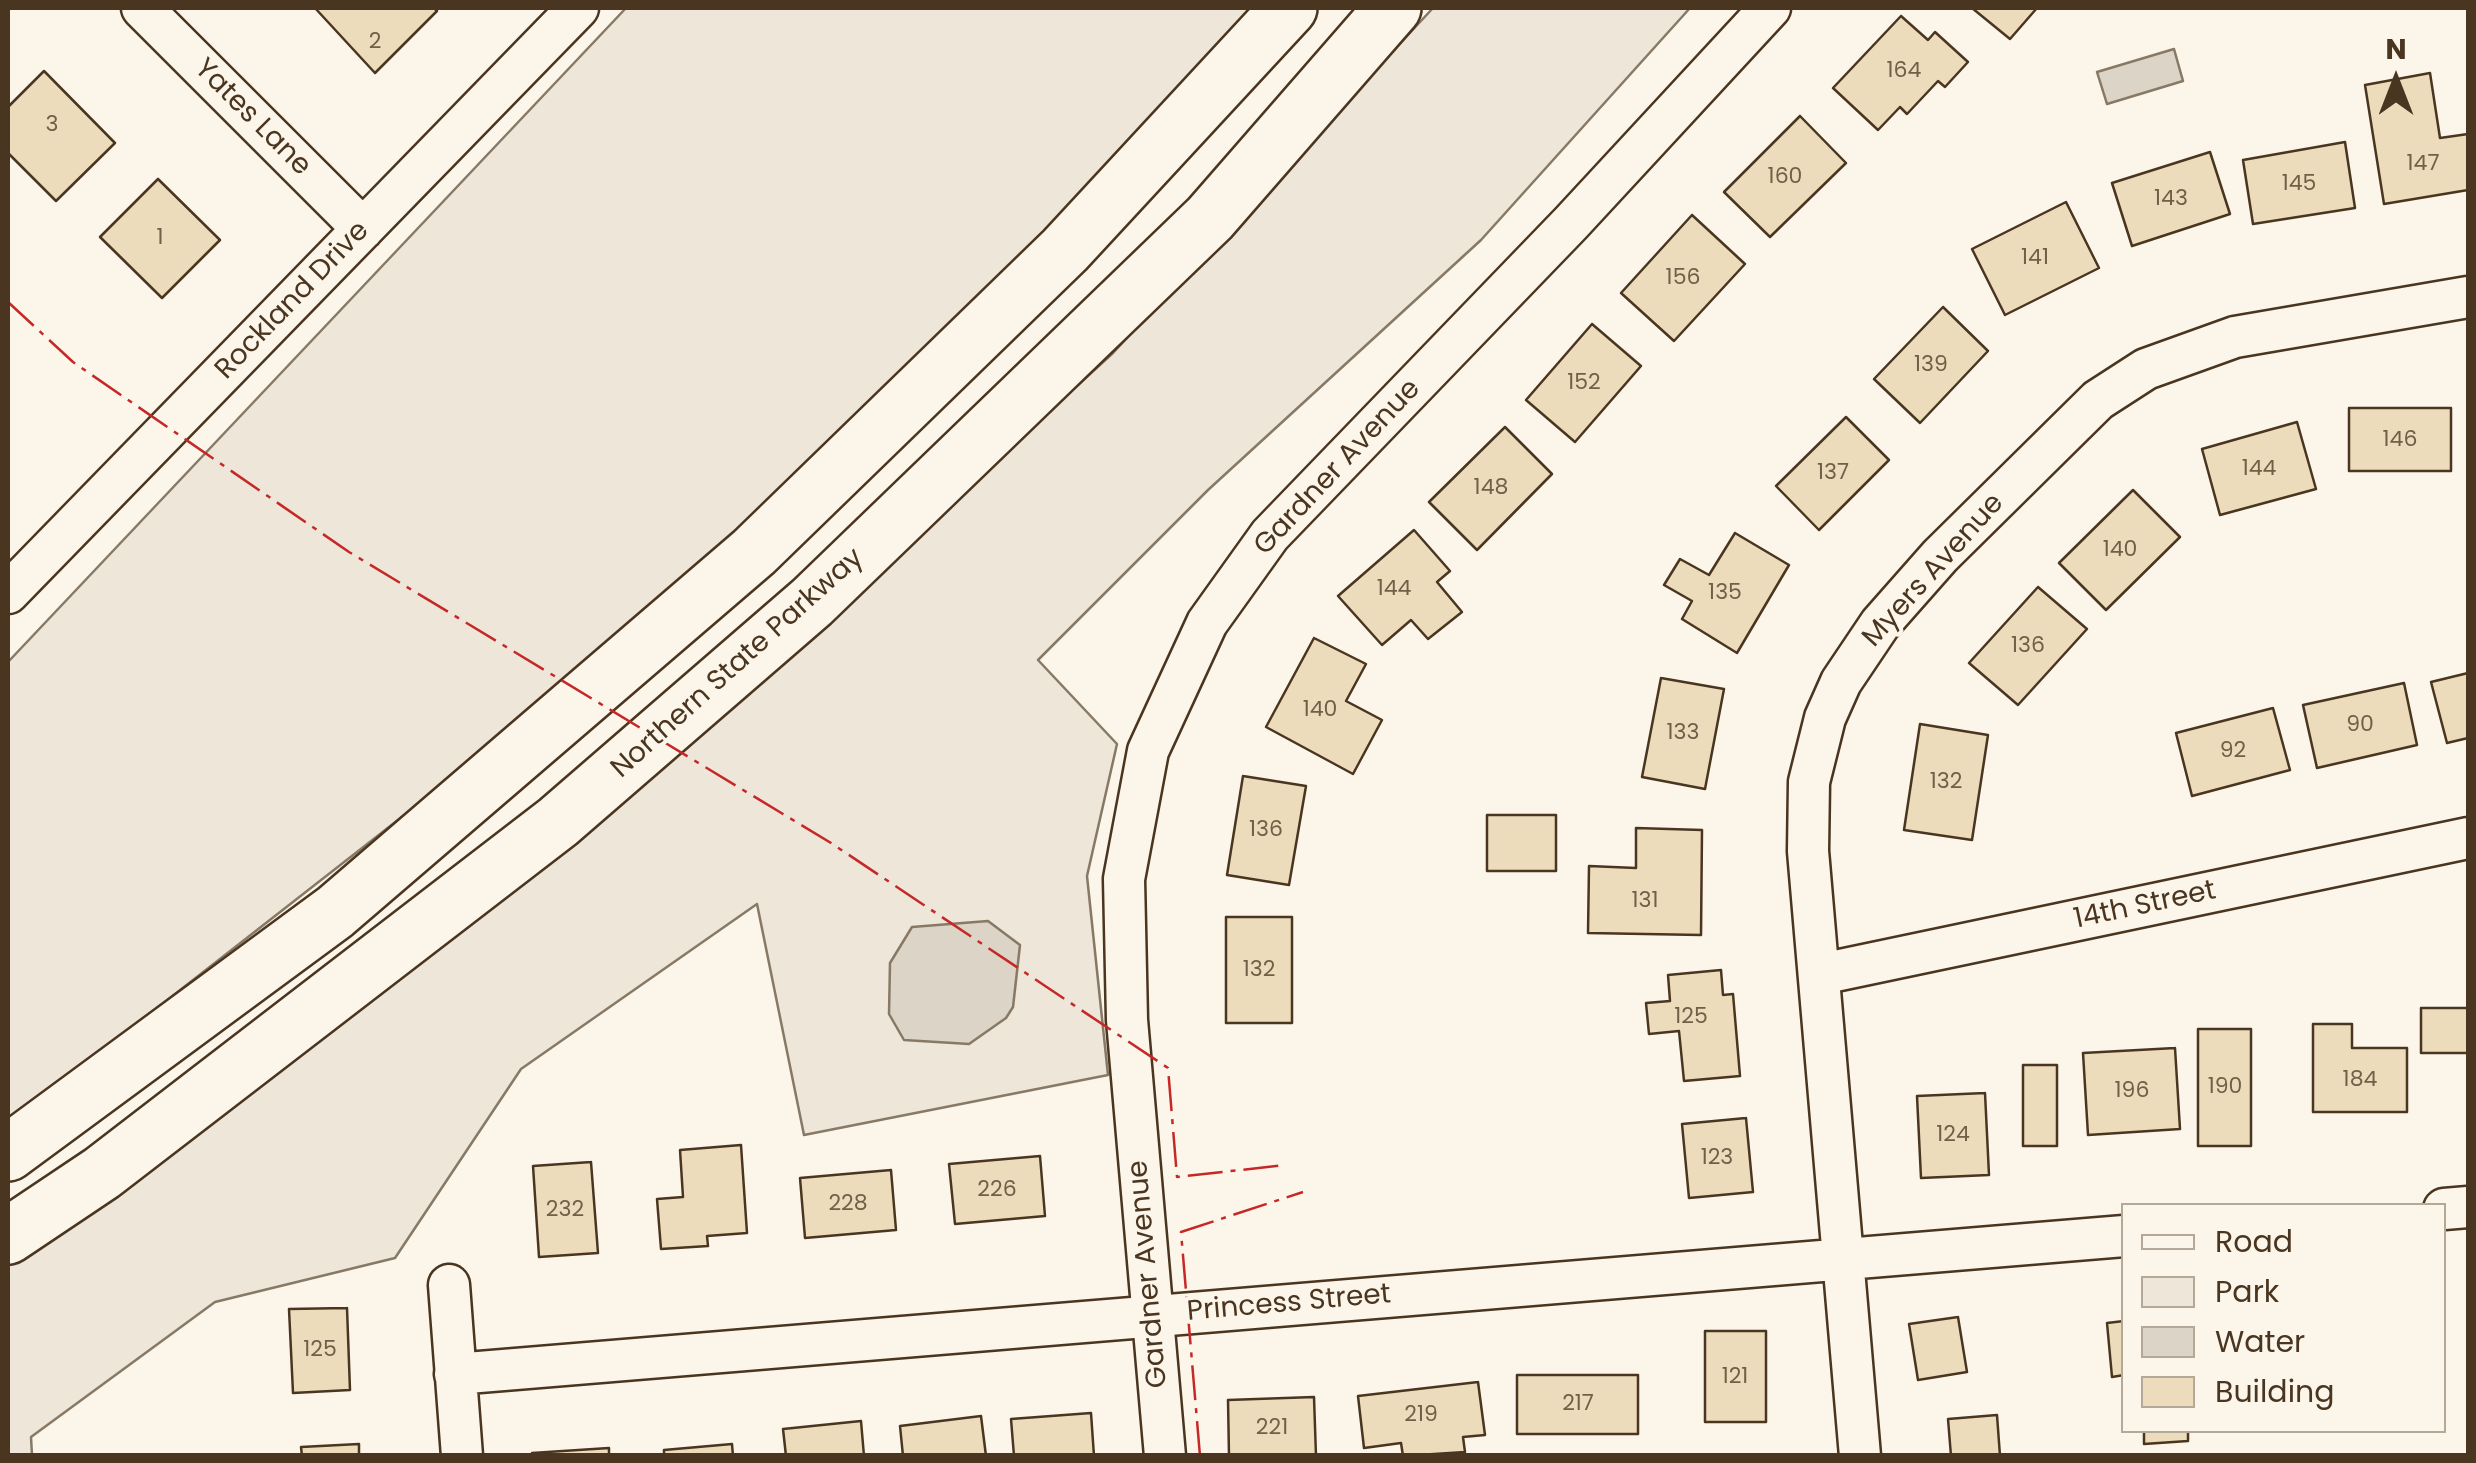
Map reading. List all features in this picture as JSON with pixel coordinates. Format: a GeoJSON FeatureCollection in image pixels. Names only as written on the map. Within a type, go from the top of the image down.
{"type":"FeatureCollection","features":[{"type":"Feature","properties":{"kind":"highway"},"geometry":{"type":"LineString","coordinates":[[8,1154],[335,912],[754,552],[1065,250],[1289,8]]}},
{"type":"Feature","properties":{"kind":"highway","name":"Northern State Parkway"},"geometry":{"type":"LineString","coordinates":[[8,1236],[102,1173],[558,822],[812,602],[1210,218],[1393,8]]}},
{"type":"Feature","properties":{"kind":"street","name":"Yates Lane"},"geometry":{"type":"LineString","coordinates":[[142,8],[363,229]]}},
{"type":"Feature","properties":{"kind":"street","name":"Rockland Drive"},"geometry":{"type":"LineString","coordinates":[[8,594],[578,8]]}},
{"type":"Feature","properties":{"kind":"street","name":"Gardner Avenue"},"geometry":{"type":"LineString","coordinates":[[1164,1456],[1127,1020],[1124,879],[1148,751],[1207,623],[1270,535],[1571,223],[1770,8]]}},
{"type":"Feature","properties":{"kind":"street","name":"Myers Avenue"},"geometry":{"type":"LineString","coordinates":[[1860,1456],[1808,851],[1809,782],[1825,718],[1842,682],[1880,624],[1940,556],[2098,400],[2146,369],[2234,337],[2468,298]]}},
{"type":"Feature","properties":{"kind":"street","name":"14th Street"},"geometry":{"type":"LineString","coordinates":[[1821,974],[2468,838]]}},
{"type":"Feature","properties":{"kind":"street","name":"Princess Street"},"geometry":{"type":"LineString","coordinates":[[455,1374],[2121,1236]]}},
{"type":"Feature","properties":{"kind":"street"},"geometry":{"type":"LineString","coordinates":[[449,1285],[462,1456]]}},
{"type":"Feature","properties":{"kind":"green space"},"geometry":{"type":"Polygon","coordinates":[[[626,8],[1257,8],[949,335],[655,606],[430,795],[8,1120],[8,662],[626,8]]]}},
{"type":"Feature","properties":{"kind":"green space"},"geometry":{"type":"Polygon","coordinates":[[[1433,8],[1690,8],[1481,240],[1208,490],[1038,660],[1117,744],[1087,876],[1108,1075],[804,1135],[757,904],[521,1069],[395,1258],[215,1302],[31,1437],[32,1455],[8,1456],[8,1265],[240,1090],[990,465],[1113,353],[1433,8]]]}},
{"type":"Feature","properties":{"kind":"water"},"geometry":{"type":"Polygon","coordinates":[[[2174,49],[2183,81],[2107,104],[2097,72],[2174,49]]]}},
{"type":"Feature","properties":{"kind":"water"},"geometry":{"type":"Polygon","coordinates":[[[988,921],[1020,945],[1013,1007],[1006,1018],[969,1044],[904,1040],[889,1014],[890,963],[912,927],[988,921]]]}},
{"type":"Feature","properties":{"kind":"building"},"geometry":{"type":"Polygon","coordinates":[[[315,8],[434,8],[437,11],[375,73],[315,8]]]}},
{"type":"Feature","properties":{"kind":"building"},"geometry":{"type":"Polygon","coordinates":[[[1972,8],[2037,8],[2010,39],[1972,8]]]}},
{"type":"Feature","properties":{"kind":"building"},"geometry":{"type":"Polygon","coordinates":[[[1901,16],[1928,40],[1935,32],[1968,62],[1945,87],[1938,81],[1907,114],[1900,107],[1878,130],[1833,88],[1901,16]]]}},
{"type":"Feature","properties":{"kind":"building"},"geometry":{"type":"Polygon","coordinates":[[[44,71],[115,143],[56,201],[8,153],[8,107],[44,71]]]}},
{"type":"Feature","properties":{"kind":"building"},"geometry":{"type":"Polygon","coordinates":[[[2430,73],[2440,138],[2468,134],[2468,190],[2384,204],[2365,85],[2430,73]]]}},
{"type":"Feature","properties":{"kind":"building"},"geometry":{"type":"Polygon","coordinates":[[[1800,116],[1846,163],[1770,237],[1724,192],[1800,116]]]}},
{"type":"Feature","properties":{"kind":"building"},"geometry":{"type":"Polygon","coordinates":[[[2345,142],[2355,208],[2253,224],[2243,160],[2345,142]]]}},
{"type":"Feature","properties":{"kind":"building"},"geometry":{"type":"Polygon","coordinates":[[[2210,152],[2230,214],[2132,246],[2112,183],[2210,152]]]}},
{"type":"Feature","properties":{"kind":"building"},"geometry":{"type":"Polygon","coordinates":[[[158,179],[220,240],[162,298],[100,237],[158,179]]]}},
{"type":"Feature","properties":{"kind":"building"},"geometry":{"type":"Polygon","coordinates":[[[2066,202],[2099,268],[2005,315],[1972,249],[2066,202]]]}},
{"type":"Feature","properties":{"kind":"building"},"geometry":{"type":"Polygon","coordinates":[[[1692,215],[1745,264],[1674,341],[1621,293],[1692,215]]]}},
{"type":"Feature","properties":{"kind":"building"},"geometry":{"type":"Polygon","coordinates":[[[1943,307],[1988,351],[1920,423],[1874,379],[1943,307]]]}},
{"type":"Feature","properties":{"kind":"building"},"geometry":{"type":"Polygon","coordinates":[[[1592,324],[1641,366],[1575,442],[1526,400],[1592,324]]]}},
{"type":"Feature","properties":{"kind":"building"},"geometry":{"type":"Polygon","coordinates":[[[2349,408],[2451,408],[2451,471],[2349,471],[2349,408]]]}},
{"type":"Feature","properties":{"kind":"building"},"geometry":{"type":"Polygon","coordinates":[[[1846,417],[1889,460],[1819,530],[1776,486],[1846,417]]]}},
{"type":"Feature","properties":{"kind":"building"},"geometry":{"type":"Polygon","coordinates":[[[2297,422],[2316,489],[2220,515],[2202,449],[2297,422]]]}},
{"type":"Feature","properties":{"kind":"building"},"geometry":{"type":"Polygon","coordinates":[[[1505,427],[1552,474],[1477,550],[1429,502],[1505,427]]]}},
{"type":"Feature","properties":{"kind":"building"},"geometry":{"type":"Polygon","coordinates":[[[2133,490],[2180,537],[2106,610],[2059,563],[2133,490]]]}},
{"type":"Feature","properties":{"kind":"building"},"geometry":{"type":"Polygon","coordinates":[[[1414,530],[1450,571],[1437,582],[1462,612],[1428,639],[1411,620],[1382,645],[1338,596],[1414,530]]]}},
{"type":"Feature","properties":{"kind":"building"},"geometry":{"type":"Polygon","coordinates":[[[1735,533],[1789,565],[1737,653],[1682,619],[1692,601],[1664,585],[1680,559],[1709,575],[1735,533]]]}},
{"type":"Feature","properties":{"kind":"building"},"geometry":{"type":"Polygon","coordinates":[[[2038,587],[2087,629],[2018,705],[1969,663],[2038,587]]]}},
{"type":"Feature","properties":{"kind":"building"},"geometry":{"type":"Polygon","coordinates":[[[1314,638],[1366,664],[1346,701],[1382,720],[1353,774],[1266,727],[1314,638]]]}},
{"type":"Feature","properties":{"kind":"building"},"geometry":{"type":"Polygon","coordinates":[[[2468,673],[2468,738],[2447,743],[2431,682],[2468,673]]]}},
{"type":"Feature","properties":{"kind":"building"},"geometry":{"type":"Polygon","coordinates":[[[1661,678],[1724,689],[1705,789],[1642,777],[1661,678]]]}},
{"type":"Feature","properties":{"kind":"building"},"geometry":{"type":"Polygon","coordinates":[[[2404,683],[2417,745],[2317,768],[2303,705],[2404,683]]]}},
{"type":"Feature","properties":{"kind":"building"},"geometry":{"type":"Polygon","coordinates":[[[2273,708],[2290,770],[2192,796],[2176,733],[2273,708]]]}},
{"type":"Feature","properties":{"kind":"building"},"geometry":{"type":"Polygon","coordinates":[[[1920,724],[1988,735],[1972,840],[1904,830],[1920,724]]]}},
{"type":"Feature","properties":{"kind":"building"},"geometry":{"type":"Polygon","coordinates":[[[1243,776],[1306,786],[1289,885],[1227,875],[1243,776]]]}},
{"type":"Feature","properties":{"kind":"building"},"geometry":{"type":"Polygon","coordinates":[[[1487,815],[1556,815],[1556,871],[1487,871],[1487,815]]]}},
{"type":"Feature","properties":{"kind":"building"},"geometry":{"type":"Polygon","coordinates":[[[1636,828],[1702,830],[1701,935],[1588,933],[1589,866],[1636,868],[1636,828]]]}},
{"type":"Feature","properties":{"kind":"building"},"geometry":{"type":"Polygon","coordinates":[[[1226,917],[1292,917],[1292,1023],[1226,1023],[1226,917]]]}},
{"type":"Feature","properties":{"kind":"building"},"geometry":{"type":"Polygon","coordinates":[[[1721,970],[1723,995],[1733,994],[1740,1076],[1684,1081],[1679,1031],[1649,1034],[1646,1003],[1670,1001],[1668,975],[1721,970]]]}},
{"type":"Feature","properties":{"kind":"building"},"geometry":{"type":"Polygon","coordinates":[[[2421,1008],[2468,1008],[2468,1053],[2421,1053],[2421,1008]]]}},
{"type":"Feature","properties":{"kind":"building"},"geometry":{"type":"Polygon","coordinates":[[[2313,1024],[2352,1024],[2352,1048],[2407,1048],[2407,1112],[2313,1112],[2313,1024]]]}},
{"type":"Feature","properties":{"kind":"building"},"geometry":{"type":"Polygon","coordinates":[[[2198,1029],[2251,1029],[2251,1146],[2198,1146],[2198,1029]]]}},
{"type":"Feature","properties":{"kind":"building"},"geometry":{"type":"Polygon","coordinates":[[[2175,1048],[2180,1129],[2088,1135],[2083,1053],[2175,1048]]]}},
{"type":"Feature","properties":{"kind":"building"},"geometry":{"type":"Polygon","coordinates":[[[2023,1065],[2057,1065],[2057,1146],[2023,1146],[2023,1065]]]}},
{"type":"Feature","properties":{"kind":"building"},"geometry":{"type":"Polygon","coordinates":[[[1985,1093],[1989,1175],[1921,1178],[1917,1096],[1985,1093]]]}},
{"type":"Feature","properties":{"kind":"building"},"geometry":{"type":"Polygon","coordinates":[[[1746,1118],[1753,1192],[1689,1198],[1682,1124],[1746,1118]]]}},
{"type":"Feature","properties":{"kind":"building"},"geometry":{"type":"Polygon","coordinates":[[[741,1145],[747,1233],[707,1236],[708,1246],[661,1249],[657,1199],[683,1197],[680,1150],[741,1145]]]}},
{"type":"Feature","properties":{"kind":"building"},"geometry":{"type":"Polygon","coordinates":[[[1040,1156],[1045,1216],[955,1224],[949,1164],[1040,1156]]]}},
{"type":"Feature","properties":{"kind":"building"},"geometry":{"type":"Polygon","coordinates":[[[591,1162],[598,1253],[539,1257],[533,1166],[591,1162]]]}},
{"type":"Feature","properties":{"kind":"building"},"geometry":{"type":"Polygon","coordinates":[[[891,1170],[896,1230],[805,1238],[800,1178],[891,1170]]]}},
{"type":"Feature","properties":{"kind":"building"},"geometry":{"type":"Polygon","coordinates":[[[347,1308],[350,1390],[293,1393],[289,1309],[347,1308]]]}},
{"type":"Feature","properties":{"kind":"building"},"geometry":{"type":"Polygon","coordinates":[[[1958,1317],[1967,1372],[1918,1380],[1909,1324],[1958,1317]]]}},
{"type":"Feature","properties":{"kind":"building"},"geometry":{"type":"Polygon","coordinates":[[[2121,1321],[2121,1376],[2112,1377],[2107,1323],[2121,1321]]]}},
{"type":"Feature","properties":{"kind":"building"},"geometry":{"type":"Polygon","coordinates":[[[1705,1331],[1766,1331],[1766,1422],[1705,1422],[1705,1331]]]}},
{"type":"Feature","properties":{"kind":"building"},"geometry":{"type":"Polygon","coordinates":[[[1517,1375],[1638,1375],[1638,1434],[1517,1434],[1517,1375]]]}},
{"type":"Feature","properties":{"kind":"building"},"geometry":{"type":"Polygon","coordinates":[[[1478,1382],[1485,1435],[1463,1437],[1465,1452],[1403,1456],[1401,1443],[1364,1448],[1358,1396],[1478,1382]]]}},
{"type":"Feature","properties":{"kind":"building"},"geometry":{"type":"Polygon","coordinates":[[[1314,1397],[1316,1456],[1229,1456],[1228,1400],[1314,1397]]]}},
{"type":"Feature","properties":{"kind":"building"},"geometry":{"type":"Polygon","coordinates":[[[1091,1413],[1094,1456],[1014,1456],[1011,1419],[1091,1413]]]}},
{"type":"Feature","properties":{"kind":"building"},"geometry":{"type":"Polygon","coordinates":[[[1997,1415],[2000,1456],[1951,1456],[1948,1419],[1997,1415]]]}},
{"type":"Feature","properties":{"kind":"building"},"geometry":{"type":"Polygon","coordinates":[[[981,1416],[986,1456],[903,1456],[900,1426],[981,1416]]]}},
{"type":"Feature","properties":{"kind":"building"},"geometry":{"type":"Polygon","coordinates":[[[861,1421],[864,1456],[786,1456],[783,1429],[861,1421]]]}},
{"type":"Feature","properties":{"kind":"building"},"geometry":{"type":"Polygon","coordinates":[[[2144,1433],[2188,1433],[2188,1441],[2144,1444],[2144,1433]]]}},
{"type":"Feature","properties":{"kind":"building"},"geometry":{"type":"Polygon","coordinates":[[[359,1444],[359,1456],[302,1456],[301,1447],[359,1444]]]}},
{"type":"Feature","properties":{"kind":"building"},"geometry":{"type":"Polygon","coordinates":[[[732,1444],[733,1456],[664,1456],[664,1450],[732,1444]]]}},
{"type":"Feature","properties":{"kind":"building"},"geometry":{"type":"Polygon","coordinates":[[[609,1448],[609,1456],[532,1456],[532,1453],[609,1448]]]}},
{"type":"Feature","properties":{"kind":"power"},"geometry":{"type":"LineString","coordinates":[[8,302],[73,362],[349,552],[831,843],[1168,1068],[1177,1177],[1286,1165]]}},
{"type":"Feature","properties":{"kind":"power"},"geometry":{"type":"LineString","coordinates":[[1200,1456],[1181,1232],[1303,1192]]}}]}
